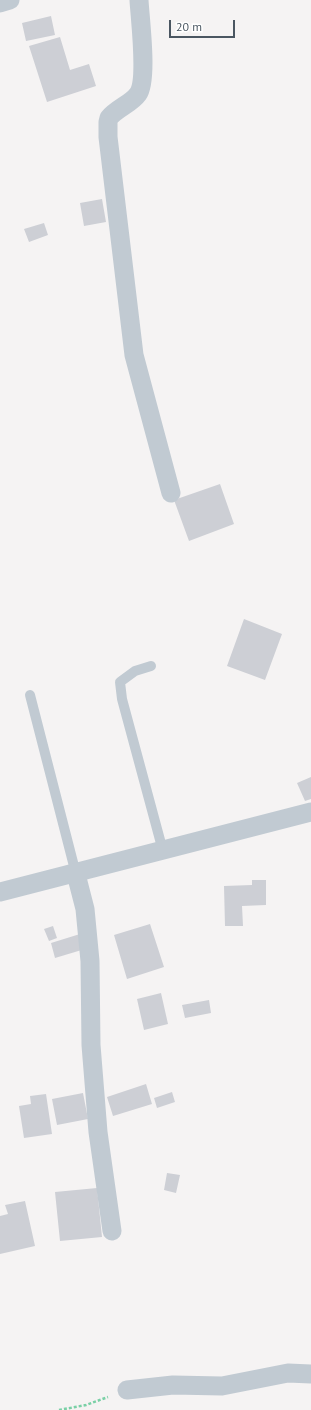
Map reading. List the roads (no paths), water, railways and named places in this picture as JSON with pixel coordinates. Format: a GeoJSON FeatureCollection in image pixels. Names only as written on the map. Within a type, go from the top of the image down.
{"type":"FeatureCollection","features":[{"type":"Feature","properties":{"kind":"street"},"geometry":{"type":"LineString","coordinates":[[0,3],[10,0]]}},
{"type":"Feature","properties":{"kind":"street"},"geometry":{"type":"LineString","coordinates":[[139,0],[143,69],[141,88],[137,95],[109,118],[108,137],[134,355],[171,493]]}},
{"type":"Feature","properties":{"kind":"street"},"geometry":{"type":"LineString","coordinates":[[0,892],[76,874],[311,812]]}},
{"type":"Feature","properties":{"kind":"street"},"geometry":{"type":"LineString","coordinates":[[76,874],[84,909],[90,961],[91,1053],[98,1132],[112,1231]]}},
{"type":"Feature","properties":{"kind":"street"},"geometry":{"type":"LineString","coordinates":[[127,1390],[173,1385],[222,1386],[288,1373],[311,1374]]}},
{"type":"Feature","properties":{"kind":"lane"},"geometry":{"type":"LineString","coordinates":[[151,666],[135,671],[120,682],[122,699],[162,851]]}},
{"type":"Feature","properties":{"kind":"lane"},"geometry":{"type":"LineString","coordinates":[[30,695],[76,874]]}}]}
